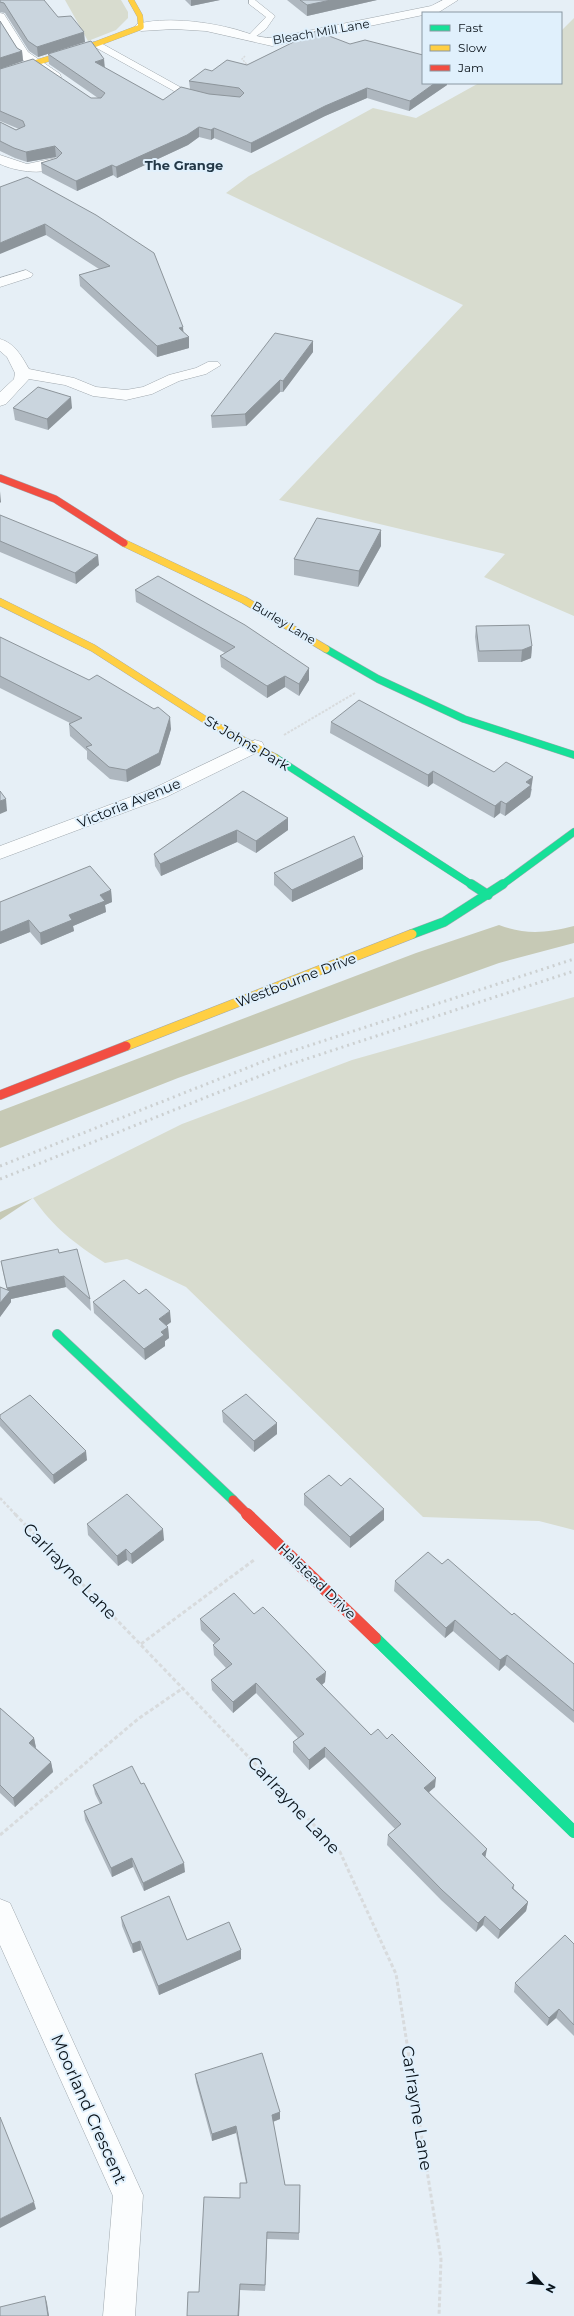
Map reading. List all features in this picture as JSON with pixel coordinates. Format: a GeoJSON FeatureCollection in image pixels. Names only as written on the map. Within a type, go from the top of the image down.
{"type":"FeatureCollection","features":[{"type":"Feature","properties":{"kind":"street"},"geometry":{"type":"LineString","coordinates":[[0,74],[96,44],[141,27],[140,16],[131,0]]}},
{"type":"Feature","properties":{"kind":"street","name":"Bleach Mill Lane"},"geometry":{"type":"LineString","coordinates":[[425,12],[435,10],[452,0]]}},
{"type":"Feature","properties":{"kind":"street","name":"Bleach Mill Lane"},"geometry":{"type":"LineString","coordinates":[[141,27],[168,25],[198,26],[272,42],[422,13]]}},
{"type":"Feature","properties":{"kind":"street"},"geometry":{"type":"LineString","coordinates":[[0,17],[23,54],[66,84]]}},
{"type":"Feature","properties":{"kind":"street"},"geometry":{"type":"LineString","coordinates":[[0,158],[19,168],[36,169],[55,162]]}},
{"type":"Feature","properties":{"kind":"street"},"geometry":{"type":"LineString","coordinates":[[0,283],[26,274]]}},
{"type":"Feature","properties":{"kind":"street"},"geometry":{"type":"LineString","coordinates":[[0,344],[13,354],[24,373],[69,381],[94,391],[126,395],[147,391],[174,378],[201,371],[214,365]]}},
{"type":"Feature","properties":{"kind":"street"},"geometry":{"type":"LineString","coordinates":[[0,401],[21,380],[24,373]]}},
{"type":"Feature","properties":{"kind":"street","name":"Burley Lane"},"geometry":{"type":"LineString","coordinates":[[0,478],[55,499],[113,538],[244,600],[378,679],[464,719],[574,755]]}},
{"type":"Feature","properties":{"kind":"street","name":"St Johns Park"},"geometry":{"type":"LineString","coordinates":[[0,602],[52,627],[121,664],[236,739],[258,748],[488,895]]}},
{"type":"Feature","properties":{"kind":"street","name":"Victoria Avenue"},"geometry":{"type":"LineString","coordinates":[[0,853],[159,793],[258,748]]}},
{"type":"Feature","properties":{"kind":"street","name":"Westbourne Drive"},"geometry":{"type":"LineString","coordinates":[[0,1095],[444,922],[488,895],[574,832]]}},
{"type":"Feature","properties":{"kind":"street","name":"Halstead Drive"},"geometry":{"type":"LineString","coordinates":[[57,1334],[277,1542],[574,1832]]}},
{"type":"Feature","properties":{"kind":"street","name":"Moorland Crescent"},"geometry":{"type":"LineString","coordinates":[[0,1913],[128,2195],[119,2316]]}},
{"type":"Feature","properties":{"kind":"lane"},"geometry":{"type":"LineString","coordinates":[[252,2],[271,16],[256,39]]}},
{"type":"Feature","properties":{"kind":"lane"},"geometry":{"type":"LineString","coordinates":[[96,44],[186,94],[204,98]]}},
{"type":"Feature","properties":{"kind":"path"},"geometry":{"type":"LineString","coordinates":[[251,68],[242,59],[256,39]]}},
{"type":"Feature","properties":{"kind":"path"},"geometry":{"type":"LineString","coordinates":[[258,748],[378,679]]}},
{"type":"Feature","properties":{"kind":"path","name":"Carlrayne Lane"},"geometry":{"type":"LineString","coordinates":[[0,1498],[340,1852],[396,1974],[442,2259],[439,2316]]}},
{"type":"Feature","properties":{"kind":"path"},"geometry":{"type":"LineString","coordinates":[[141,1644],[277,1542]]}},
{"type":"Feature","properties":{"kind":"path"},"geometry":{"type":"LineString","coordinates":[[0,1834],[138,1720],[183,1688]]}},
{"type":"Feature","properties":{"kind":"shaded area"},"geometry":{"type":"Polygon","coordinates":[[[65,0],[121,0],[128,12],[128,18],[116,30],[88,41],[65,0]]]}},
{"type":"Feature","properties":{"kind":"shaded area"},"geometry":{"type":"Polygon","coordinates":[[[574,18],[574,616],[484,577],[505,554],[279,500],[463,305],[226,193],[249,176],[373,108],[416,118],[477,84],[562,84],[562,30],[574,18]]]}},
{"type":"Feature","properties":{"kind":"shaded area"},"geometry":{"type":"Polygon","coordinates":[[[574,997],[574,1530],[539,1521],[423,1517],[186,1287],[127,1259],[105,1263],[65,1234],[41,1209],[33,1198],[182,1124],[352,1060],[574,997]]]}},
{"type":"Feature","properties":{"kind":"green space"},"geometry":{"type":"Polygon","coordinates":[[[499,925],[527,932],[554,930],[574,926],[574,943],[499,963],[178,1078],[0,1148],[0,1111],[416,953],[499,925]]]}},
{"type":"Feature","properties":{"kind":"green space"},"geometry":{"type":"Polygon","coordinates":[[[33,1198],[0,1220],[0,1212],[33,1198]]]}},
{"type":"Feature","properties":{"kind":"building"},"geometry":{"type":"Polygon","coordinates":[[[0,0],[44,0],[58,17],[71,16],[84,32],[37,47],[28,41],[4,3],[0,2],[0,0]]]}},
{"type":"Feature","properties":{"kind":"building"},"geometry":{"type":"Polygon","coordinates":[[[300,0],[331,0],[307,5],[300,0]]]}},
{"type":"Feature","properties":{"kind":"building"},"geometry":{"type":"Polygon","coordinates":[[[0,21],[17,48],[22,51],[0,58],[0,21]]]}},
{"type":"Feature","properties":{"kind":"building"},"geometry":{"type":"Polygon","coordinates":[[[316,31],[350,44],[365,40],[422,55],[422,84],[434,84],[410,101],[367,88],[325,106],[251,143],[214,128],[211,130],[199,127],[187,135],[116,167],[112,165],[76,181],[41,163],[57,158],[62,153],[55,146],[26,152],[0,141],[0,122],[16,130],[25,126],[23,121],[0,111],[0,69],[33,59],[91,98],[101,98],[105,93],[48,54],[91,41],[104,59],[95,62],[163,100],[181,87],[209,94],[240,97],[244,93],[239,88],[189,81],[205,69],[212,71],[227,60],[247,65],[316,31]]]}},
{"type":"Feature","properties":{"kind":"building"},"geometry":{"type":"Polygon","coordinates":[[[27,177],[96,215],[154,253],[183,327],[179,328],[189,337],[157,346],[79,275],[110,266],[45,224],[0,243],[0,187],[27,177]]]}},
{"type":"Feature","properties":{"kind":"building"},"geometry":{"type":"Polygon","coordinates":[[[275,333],[313,341],[283,381],[280,380],[245,414],[211,416],[275,333]]]}},
{"type":"Feature","properties":{"kind":"building"},"geometry":{"type":"Polygon","coordinates":[[[38,387],[71,397],[47,419],[13,408],[38,387]]]}},
{"type":"Feature","properties":{"kind":"building"},"geometry":{"type":"Polygon","coordinates":[[[0,515],[98,555],[75,573],[0,541],[0,515]]]}},
{"type":"Feature","properties":{"kind":"building"},"geometry":{"type":"Polygon","coordinates":[[[317,518],[381,530],[359,571],[294,559],[317,518]]]}},
{"type":"Feature","properties":{"kind":"building"},"geometry":{"type":"Polygon","coordinates":[[[158,576],[245,625],[309,668],[299,684],[285,676],[267,686],[220,656],[235,647],[135,590],[158,576]]]}},
{"type":"Feature","properties":{"kind":"building"},"geometry":{"type":"Polygon","coordinates":[[[529,625],[532,646],[522,650],[479,651],[476,626],[529,625]]]}},
{"type":"Feature","properties":{"kind":"building"},"geometry":{"type":"Polygon","coordinates":[[[0,637],[89,680],[97,675],[154,709],[158,707],[170,717],[159,753],[126,770],[109,767],[86,747],[92,745],[69,724],[82,718],[0,676],[0,637]]]}},
{"type":"Feature","properties":{"kind":"building"},"geometry":{"type":"Polygon","coordinates":[[[359,700],[494,772],[506,762],[533,777],[526,782],[531,785],[506,804],[501,801],[495,806],[433,771],[428,775],[331,722],[359,700]]]}},
{"type":"Feature","properties":{"kind":"building"},"geometry":{"type":"Polygon","coordinates":[[[0,791],[6,799],[0,801],[0,791]]]}},
{"type":"Feature","properties":{"kind":"building"},"geometry":{"type":"Polygon","coordinates":[[[243,791],[288,818],[256,841],[237,830],[160,864],[154,854],[243,791]]]}},
{"type":"Feature","properties":{"kind":"building"},"geometry":{"type":"Polygon","coordinates":[[[354,836],[363,857],[292,890],[274,873],[354,836]]]}},
{"type":"Feature","properties":{"kind":"building"},"geometry":{"type":"Polygon","coordinates":[[[90,866],[111,890],[100,895],[105,901],[69,915],[72,920],[40,933],[29,920],[0,932],[0,902],[90,866]]]}},
{"type":"Feature","properties":{"kind":"building"},"geometry":{"type":"Polygon","coordinates":[[[58,1249],[59,1253],[77,1249],[90,1299],[64,1276],[7,1288],[1,1261],[58,1249]]]}},
{"type":"Feature","properties":{"kind":"building"},"geometry":{"type":"Polygon","coordinates":[[[124,1280],[139,1294],[146,1289],[170,1311],[159,1319],[168,1327],[161,1332],[164,1335],[144,1349],[93,1302],[124,1280]]]}},
{"type":"Feature","properties":{"kind":"building"},"geometry":{"type":"Polygon","coordinates":[[[0,1287],[10,1291],[0,1303],[0,1287]]]}},
{"type":"Feature","properties":{"kind":"building"},"geometry":{"type":"Polygon","coordinates":[[[246,1394],[277,1423],[254,1441],[222,1411],[246,1394]]]}},
{"type":"Feature","properties":{"kind":"building"},"geometry":{"type":"Polygon","coordinates":[[[30,1395],[86,1451],[53,1475],[0,1418],[0,1415],[30,1395]]]}},
{"type":"Feature","properties":{"kind":"building"},"geometry":{"type":"Polygon","coordinates":[[[329,1475],[341,1486],[350,1478],[384,1509],[350,1537],[304,1494],[329,1475]]]}},
{"type":"Feature","properties":{"kind":"building"},"geometry":{"type":"Polygon","coordinates":[[[127,1494],[163,1529],[131,1554],[126,1549],[117,1556],[87,1524],[127,1494]]]}},
{"type":"Feature","properties":{"kind":"building"},"geometry":{"type":"Polygon","coordinates":[[[428,1552],[442,1564],[448,1559],[512,1615],[514,1613],[574,1664],[574,1711],[507,1655],[500,1660],[455,1620],[446,1628],[395,1581],[428,1552]]]}},
{"type":"Feature","properties":{"kind":"building"},"geometry":{"type":"Polygon","coordinates":[[[234,1593],[254,1614],[263,1607],[275,1619],[326,1672],[316,1679],[371,1735],[378,1729],[387,1739],[392,1734],[436,1778],[424,1788],[487,1849],[482,1854],[514,1885],[512,1888],[528,1902],[500,1930],[485,1916],[478,1923],[442,1890],[388,1835],[401,1824],[325,1747],[309,1760],[293,1742],[304,1734],[256,1683],[233,1702],[211,1680],[232,1664],[213,1645],[220,1639],[200,1619],[234,1593]]]}},
{"type":"Feature","properties":{"kind":"building"},"geometry":{"type":"Polygon","coordinates":[[[0,1708],[34,1738],[29,1743],[51,1762],[13,1798],[0,1785],[0,1708]]]}},
{"type":"Feature","properties":{"kind":"building"},"geometry":{"type":"Polygon","coordinates":[[[132,1766],[141,1784],[144,1783],[184,1863],[143,1883],[132,1858],[111,1868],[84,1811],[102,1803],[93,1785],[132,1766]]]}},
{"type":"Feature","properties":{"kind":"building"},"geometry":{"type":"Polygon","coordinates":[[[169,1896],[187,1940],[229,1922],[241,1950],[158,1986],[140,1941],[132,1944],[121,1917],[169,1896]]]}},
{"type":"Feature","properties":{"kind":"building"},"geometry":{"type":"Polygon","coordinates":[[[565,1935],[574,1944],[574,2025],[559,2009],[549,2018],[515,1983],[565,1935]]]}},
{"type":"Feature","properties":{"kind":"building"},"geometry":{"type":"Polygon","coordinates":[[[262,2053],[280,2112],[272,2115],[285,2185],[300,2185],[299,2233],[267,2232],[265,2285],[240,2284],[238,2316],[187,2316],[188,2292],[199,2292],[204,2197],[240,2198],[240,2183],[247,2183],[236,2126],[212,2134],[195,2074],[262,2053]]]}},
{"type":"Feature","properties":{"kind":"building"},"geometry":{"type":"Polygon","coordinates":[[[0,2117],[34,2202],[0,2219],[0,2117]]]}},
{"type":"Feature","properties":{"kind":"building"},"geometry":{"type":"Polygon","coordinates":[[[45,2296],[48,2316],[0,2316],[0,2307],[45,2296]]]}},
{"type":"Feature","properties":{"kind":"railway"},"geometry":{"type":"LineString","coordinates":[[0,1166],[277,1056],[574,959]]}},
{"type":"Feature","properties":{"kind":"railway"},"geometry":{"type":"LineString","coordinates":[[0,1179],[285,1066],[574,971]]}},
{"type":"Feature","properties":{"kind":"traffic: fast"},"geometry":{"type":"LineString","coordinates":[[326,649],[378,679],[464,719],[574,755]]}},
{"type":"Feature","properties":{"kind":"traffic: fast"},"geometry":{"type":"LineString","coordinates":[[276,758],[488,895]]}},
{"type":"Feature","properties":{"kind":"traffic: fast"},"geometry":{"type":"LineString","coordinates":[[412,934],[444,922],[488,895],[574,832]]}},
{"type":"Feature","properties":{"kind":"traffic: fast"},"geometry":{"type":"LineString","coordinates":[[57,1334],[233,1500]]}},
{"type":"Feature","properties":{"kind":"traffic: fast"},"geometry":{"type":"LineString","coordinates":[[375,1638],[574,1832]]}},
{"type":"Feature","properties":{"kind":"traffic: slow"},"geometry":{"type":"LineString","coordinates":[[0,74],[96,44],[141,27],[140,16],[131,0]]}},
{"type":"Feature","properties":{"kind":"traffic: slow"},"geometry":{"type":"LineString","coordinates":[[124,543],[244,600],[326,649]]}},
{"type":"Feature","properties":{"kind":"traffic: slow"},"geometry":{"type":"LineString","coordinates":[[0,602],[93,648],[207,721],[276,758]]}},
{"type":"Feature","properties":{"kind":"traffic: slow"},"geometry":{"type":"LineString","coordinates":[[126,1046],[412,934]]}},
{"type":"Feature","properties":{"kind":"traffic: jam"},"geometry":{"type":"LineString","coordinates":[[0,478],[55,499],[124,543]]}},
{"type":"Feature","properties":{"kind":"traffic: jam"},"geometry":{"type":"LineString","coordinates":[[0,1095],[126,1046]]}},
{"type":"Feature","properties":{"kind":"traffic: jam"},"geometry":{"type":"LineString","coordinates":[[233,1500],[375,1638]]}},
{"type":"Feature","properties":{"kind":"district","name":"The Grange"},"geometry":{"type":"Point","coordinates":[184,165]}}]}
